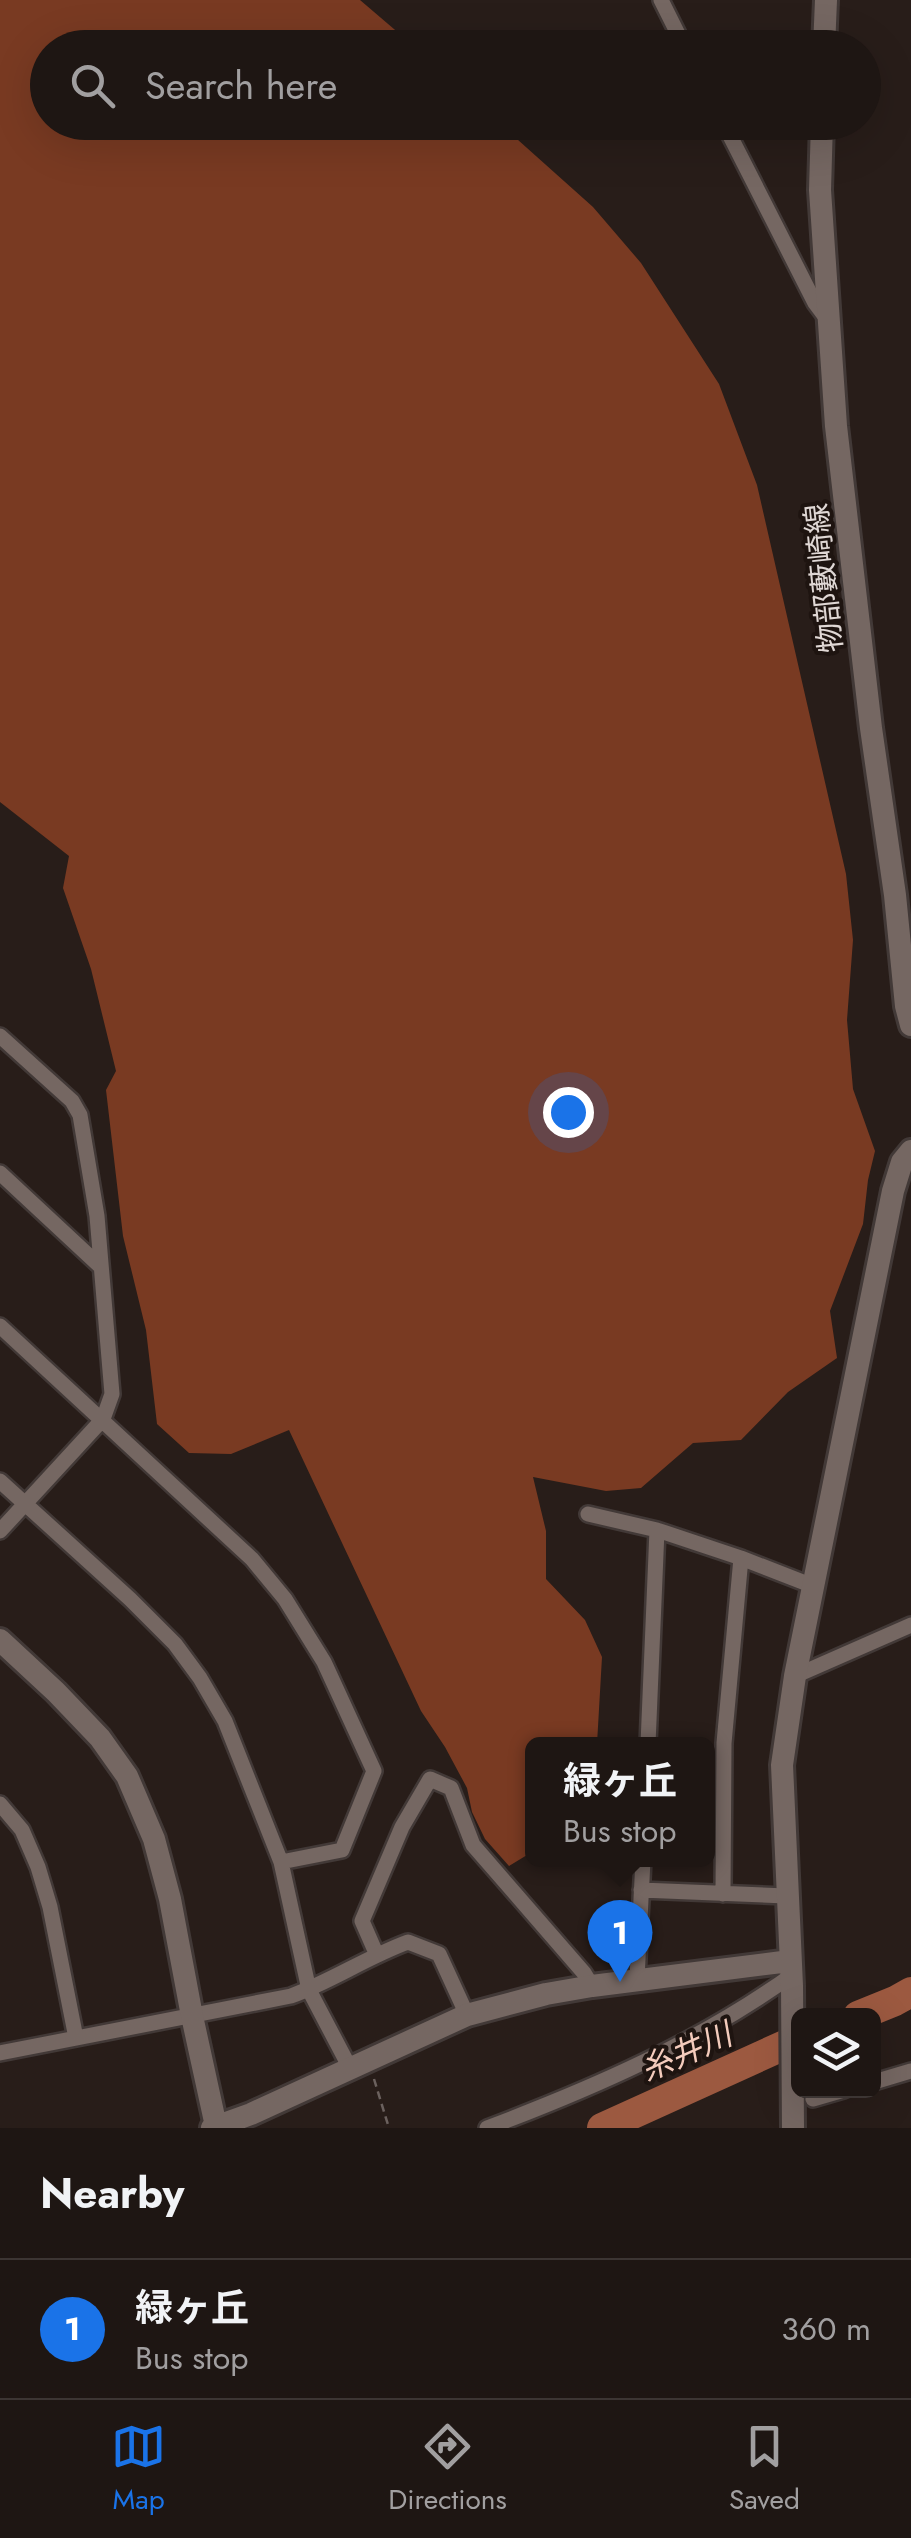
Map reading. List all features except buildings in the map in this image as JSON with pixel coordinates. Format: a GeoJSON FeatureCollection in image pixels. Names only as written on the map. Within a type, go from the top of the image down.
{"type":"FeatureCollection","features":[{"type":"Feature","properties":{"kind":"street"},"geometry":{"type":"LineString","coordinates":[[661,0],[676,30]]}},
{"type":"Feature","properties":{"kind":"street"},"geometry":{"type":"LineString","coordinates":[[825,30],[826,0]]}},
{"type":"Feature","properties":{"kind":"street"},"geometry":{"type":"LineString","coordinates":[[732,140],[815,303],[829,322]]}},
{"type":"Feature","properties":{"kind":"street","name":"物部藪崎線"},"geometry":{"type":"LineString","coordinates":[[821,140],[820,190],[836,426],[911,1025]]}},
{"type":"Feature","properties":{"kind":"street"},"geometry":{"type":"LineString","coordinates":[[0,1036],[72,1101],[80,1115],[97,1216],[112,1394],[103,1420],[0,1531]]}},
{"type":"Feature","properties":{"kind":"street"},"geometry":{"type":"LineString","coordinates":[[793,2128],[782,1765],[812,1586],[893,1191],[902,1162],[911,1152]]}},
{"type":"Feature","properties":{"kind":"street"},"geometry":{"type":"LineString","coordinates":[[0,1172],[101,1267]]}},
{"type":"Feature","properties":{"kind":"street"},"geometry":{"type":"LineString","coordinates":[[0,1326],[252,1559],[285,1599],[324,1662],[374,1771],[342,1850],[281,1862]]}},
{"type":"Feature","properties":{"kind":"street"},"geometry":{"type":"LineString","coordinates":[[0,1482],[175,1644],[200,1678],[225,1720],[281,1862],[309,1990],[350,2068]]}},
{"type":"Feature","properties":{"kind":"street"},"geometry":{"type":"LineString","coordinates":[[588,1514],[657,1530],[812,1586]]}},
{"type":"Feature","properties":{"kind":"street"},"geometry":{"type":"LineString","coordinates":[[648,1737],[657,1530]]}},
{"type":"Feature","properties":{"kind":"street"},"geometry":{"type":"LineString","coordinates":[[723,1894],[724,1743],[741,1558]]}},
{"type":"Feature","properties":{"kind":"street"},"geometry":{"type":"LineString","coordinates":[[795,1676],[911,1625]]}},
{"type":"Feature","properties":{"kind":"street"},"geometry":{"type":"LineString","coordinates":[[0,1640],[100,1738],[127,1776],[154,1838],[170,1899],[214,2127],[251,2114],[468,2015],[546,1994],[637,1978],[791,1974]]}},
{"type":"Feature","properties":{"kind":"street"},"geometry":{"type":"LineString","coordinates":[[376,1954],[362,1922],[402,1827],[430,1779],[451,1788],[473,1845],[592,1986]]}},
{"type":"Feature","properties":{"kind":"street"},"geometry":{"type":"LineString","coordinates":[[0,1804],[22,1830],[38,1867],[50,1907],[76,2038]]}},
{"type":"Feature","properties":{"kind":"street"},"geometry":{"type":"LineString","coordinates":[[637,1978],[642,1867]]}},
{"type":"Feature","properties":{"kind":"street"},"geometry":{"type":"LineString","coordinates":[[641,1890],[786,1896]]}},
{"type":"Feature","properties":{"kind":"street"},"geometry":{"type":"LineString","coordinates":[[0,2053],[291,1996],[408,1942],[440,1954],[468,2015]]}},
{"type":"Feature","properties":{"kind":"street"},"geometry":{"type":"LineString","coordinates":[[486,2128],[652,2059],[762,1997],[791,1974]]}},
{"type":"Feature","properties":{"kind":"street"},"geometry":{"type":"LineString","coordinates":[[881,2080],[911,2071]]}},
{"type":"Feature","properties":{"kind":"path"},"geometry":{"type":"LineString","coordinates":[[386,2072],[373,2080],[389,2128]]}},
{"type":"Feature","properties":{"kind":"shaded area"},"geometry":{"type":"Polygon","coordinates":[[[0,0],[360,0],[395,30],[30,30],[30,140],[518,140],[593,207],[641,263],[719,384],[757,485],[846,874],[853,940],[847,1020],[853,1089],[875,1151],[863,1224],[830,1311],[837,1358],[788,1392],[741,1440],[693,1443],[641,1488],[606,1491],[533,1477],[546,1531],[546,1579],[585,1620],[602,1657],[597,1737],[525,1737],[525,1856],[509,1866],[485,1839],[472,1812],[467,1788],[421,1711],[289,1430],[231,1454],[189,1453],[157,1424],[146,1330],[123,1236],[106,1090],[116,1071],[91,969],[63,888],[69,856],[0,802],[0,0]]]}},
{"type":"Feature","properties":{"kind":"waterway","name":"糸井川"},"geometry":{"type":"LineString","coordinates":[[878,2008],[911,1992]]}},
{"type":"Feature","properties":{"kind":"waterway","name":"糸井川"},"geometry":{"type":"LineString","coordinates":[[602,2128],[791,2042]]}},
{"type":"Feature","properties":{"kind":"place","name":"緑ヶ丘"},"geometry":{"type":"Point","coordinates":[620,1982]}}]}
